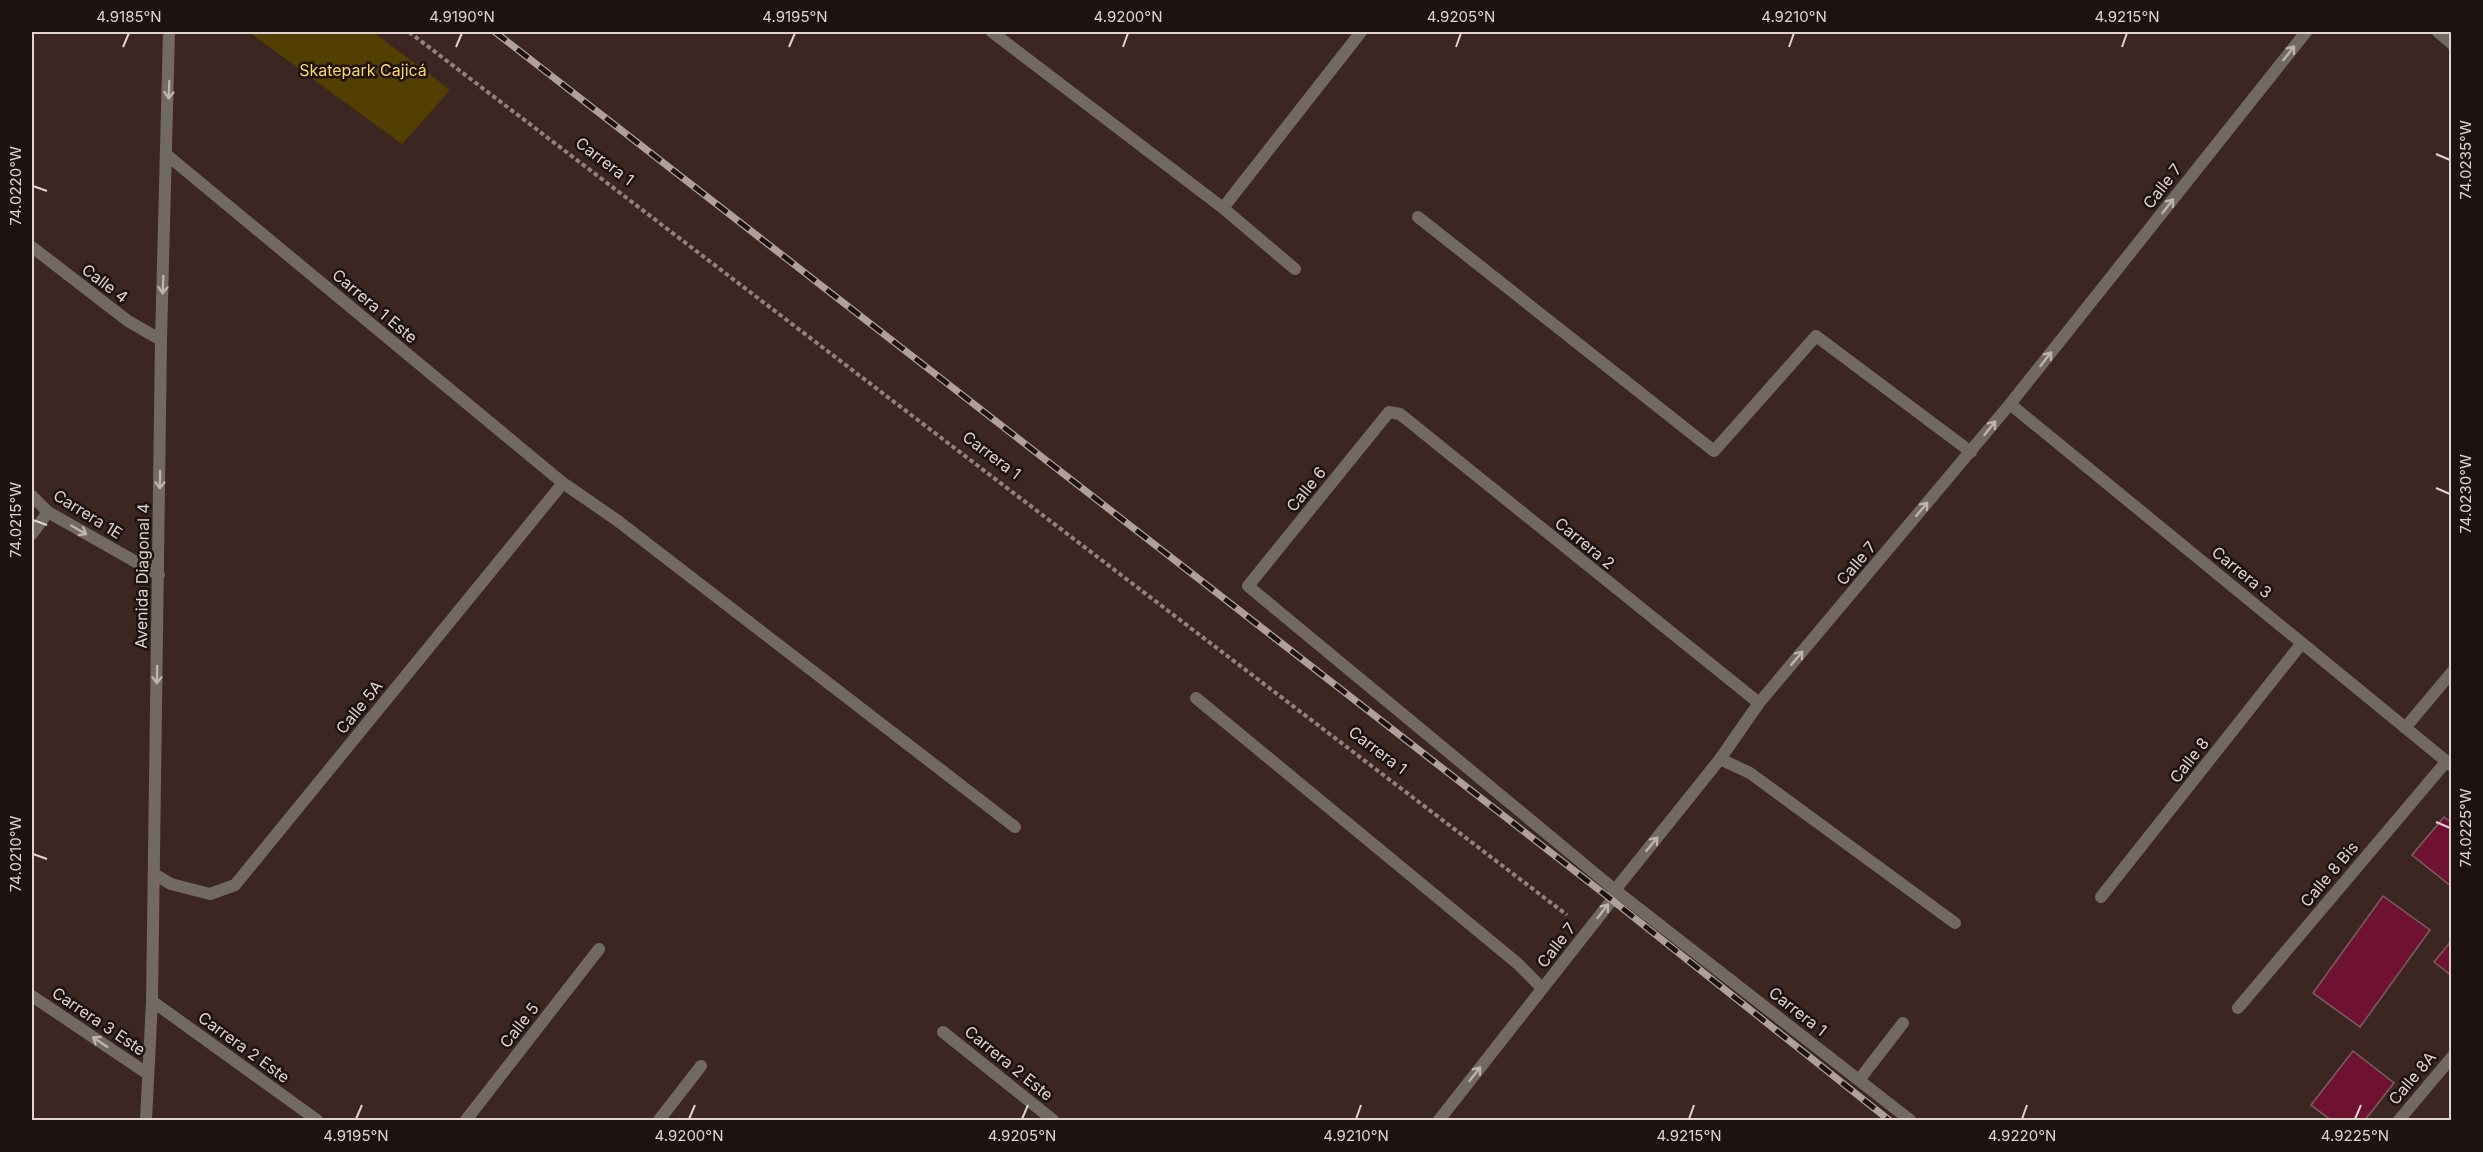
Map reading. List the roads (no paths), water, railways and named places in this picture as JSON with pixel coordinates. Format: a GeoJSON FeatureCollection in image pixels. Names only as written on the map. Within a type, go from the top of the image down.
{"type":"FeatureCollection","features":[{"type":"Feature","properties":{"kind":"street","name":"Avenida Diagonal 4"},"geometry":{"type":"LineString","coordinates":[[146,1120],[152,1001],[161,340],[170,32]]}},
{"type":"Feature","properties":{"kind":"street"},"geometry":{"type":"LineString","coordinates":[[992,32],[1223,208],[1295,269]]}},
{"type":"Feature","properties":{"kind":"street"},"geometry":{"type":"LineString","coordinates":[[1223,208],[1361,32]]}},
{"type":"Feature","properties":{"kind":"street","name":"Calle 7"},"geometry":{"type":"LineString","coordinates":[[1438,1120],[1612,900],[1615,890],[1720,759],[1759,703],[1971,452],[2306,32]]}},
{"type":"Feature","properties":{"kind":"street"},"geometry":{"type":"LineString","coordinates":[[2438,32],[2451,44]]}},
{"type":"Feature","properties":{"kind":"street","name":"Carrera 1 Este"},"geometry":{"type":"LineString","coordinates":[[167,155],[562,483],[618,521],[1015,827]]}},
{"type":"Feature","properties":{"kind":"street"},"geometry":{"type":"LineString","coordinates":[[1418,217],[1714,451],[1816,336],[1971,452]]}},
{"type":"Feature","properties":{"kind":"street","name":"Calle 4"},"geometry":{"type":"LineString","coordinates":[[32,248],[128,321],[161,340]]}},
{"type":"Feature","properties":{"kind":"street","name":"Carrera 3"},"geometry":{"type":"LineString","coordinates":[[2010,404],[2449,764]]}},
{"type":"Feature","properties":{"kind":"street","name":"Calle 6"},"geometry":{"type":"LineString","coordinates":[[1248,586],[1389,412]]}},
{"type":"Feature","properties":{"kind":"street","name":"Carrera 2"},"geometry":{"type":"LineString","coordinates":[[1389,412],[1400,414],[1759,703]]}},
{"type":"Feature","properties":{"kind":"street","name":"Calle 5A"},"geometry":{"type":"LineString","coordinates":[[154,874],[171,884],[210,894],[235,885],[562,483]]}},
{"type":"Feature","properties":{"kind":"street","name":"Carrera 1E"},"geometry":{"type":"LineString","coordinates":[[32,496],[48,512],[159,575]]}},
{"type":"Feature","properties":{"kind":"street"},"geometry":{"type":"LineString","coordinates":[[32,534],[48,512]]}},
{"type":"Feature","properties":{"kind":"street","name":"Carrera 1"},"geometry":{"type":"LineString","coordinates":[[1248,586],[1615,890],[1910,1120]]}},
{"type":"Feature","properties":{"kind":"street","name":"Calle 8"},"geometry":{"type":"LineString","coordinates":[[2101,897],[2302,643]]}},
{"type":"Feature","properties":{"kind":"street"},"geometry":{"type":"LineString","coordinates":[[2404,728],[2451,672]]}},
{"type":"Feature","properties":{"kind":"street"},"geometry":{"type":"LineString","coordinates":[[1196,698],[1517,963],[1542,988]]}},
{"type":"Feature","properties":{"kind":"street"},"geometry":{"type":"LineString","coordinates":[[1720,759],[1750,773],[1955,923]]}},
{"type":"Feature","properties":{"kind":"street","name":"Calle 8 Bis"},"geometry":{"type":"LineString","coordinates":[[2238,1008],[2449,764]]}},
{"type":"Feature","properties":{"kind":"street","name":"Calle 5"},"geometry":{"type":"LineString","coordinates":[[466,1120],[599,950]]}},
{"type":"Feature","properties":{"kind":"street","name":"Carrera 3 Este"},"geometry":{"type":"LineString","coordinates":[[32,996],[148,1074]]}},
{"type":"Feature","properties":{"kind":"street","name":"Carrera 2 Este"},"geometry":{"type":"LineString","coordinates":[[152,1001],[317,1120]]}},
{"type":"Feature","properties":{"kind":"street"},"geometry":{"type":"LineString","coordinates":[[1859,1080],[1903,1023]]}},
{"type":"Feature","properties":{"kind":"street","name":"Carrera 2 Este"},"geometry":{"type":"LineString","coordinates":[[943,1032],[1053,1120]]}},
{"type":"Feature","properties":{"kind":"street","name":"Calle 8A"},"geometry":{"type":"LineString","coordinates":[[2399,1120],[2451,1057]]}},
{"type":"Feature","properties":{"kind":"street"},"geometry":{"type":"LineString","coordinates":[[659,1120],[701,1066]]}},
{"type":"Feature","properties":{"kind":"railway"},"geometry":{"type":"LineString","coordinates":[[495,32],[1612,900],[1889,1120]]}},
{"type":"Feature","properties":{"kind":"park label","name":"Skatepark Cajicá"},"geometry":{"type":"Point","coordinates":[363,70]}}]}
